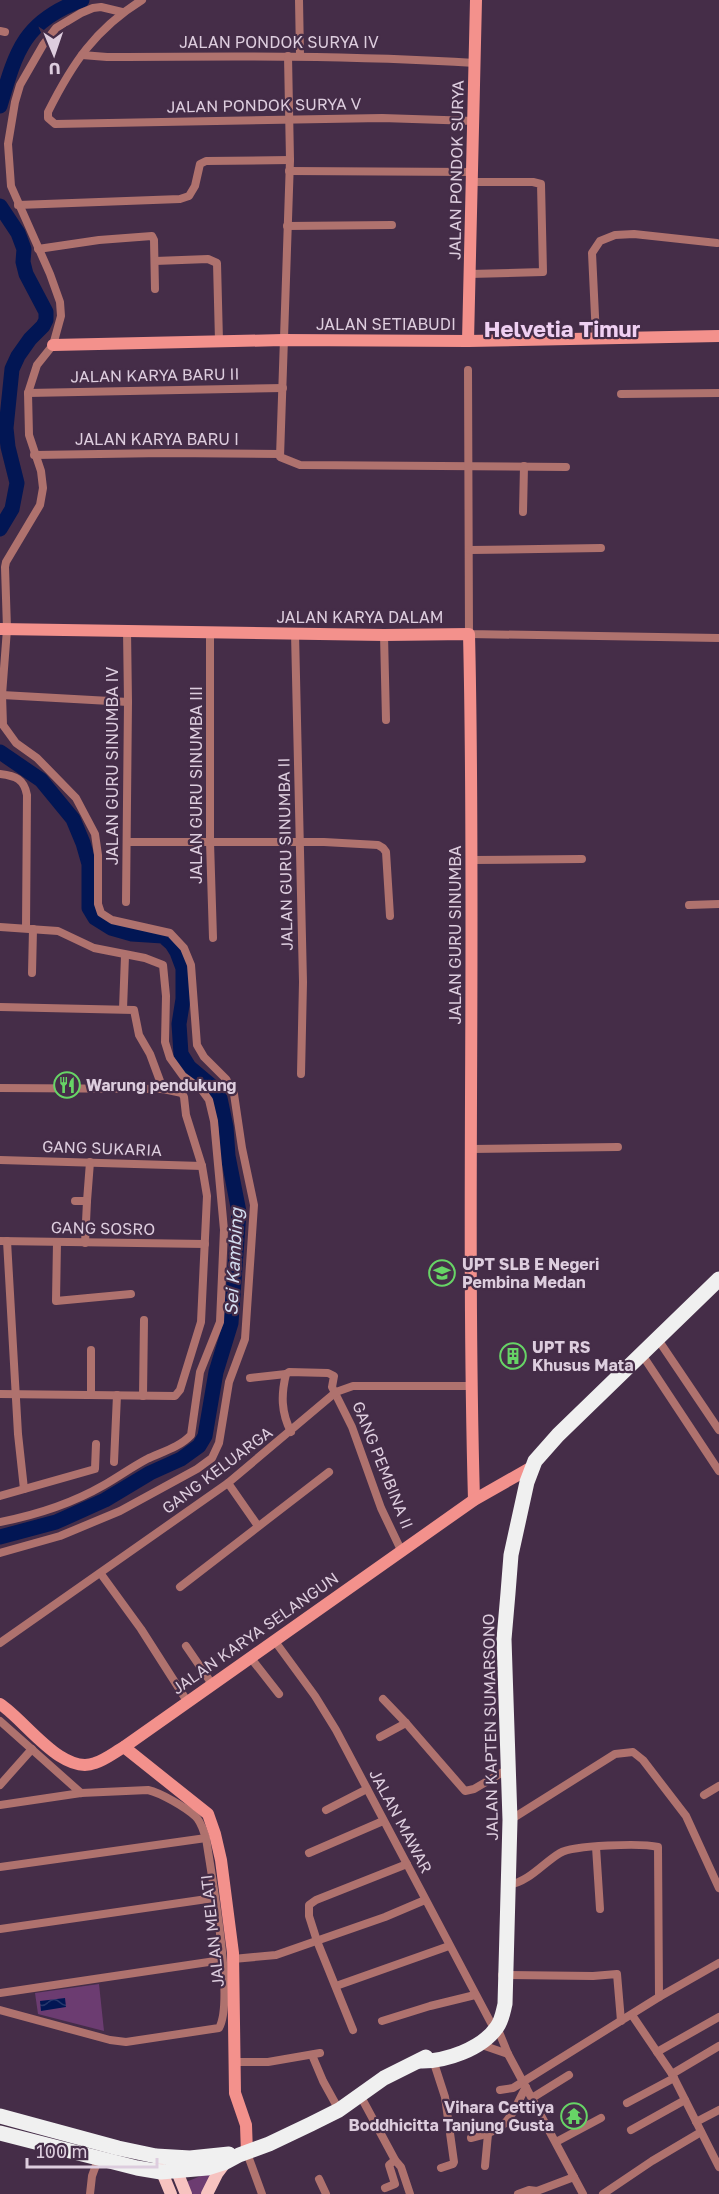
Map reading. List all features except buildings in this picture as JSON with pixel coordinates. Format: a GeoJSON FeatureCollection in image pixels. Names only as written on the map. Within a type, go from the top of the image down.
{"type":"FeatureCollection","features":[{"type":"Feature","properties":{"kind":"highway","name":"JALAN KAPTEN SUMARSONO"},"geometry":{"type":"LineString","coordinates":[[0,2133],[137,2168],[237,2157],[339,2110],[392,2073],[462,2052],[479,2044],[494,2025],[505,1972],[510,1820],[504,1639],[511,1555],[522,1500],[532,1467],[545,1448],[641,1353],[715,1287]]}},
{"type":"Feature","properties":{"kind":"highway","name":"JALAN KAPTEN SUMARSONO"},"geometry":{"type":"LineString","coordinates":[[426,2061],[472,2039],[494,2025]]}},
{"type":"Feature","properties":{"kind":"highway","name":"JALAN KAPTEN SUMARSONO"},"geometry":{"type":"LineString","coordinates":[[0,2116],[166,2164]]}},
{"type":"Feature","properties":{"kind":"main road"},"geometry":{"type":"LineString","coordinates":[[207,2194],[217,2174],[237,2157]]}},
{"type":"Feature","properties":{"kind":"main road"},"geometry":{"type":"LineString","coordinates":[[166,2164],[171,2194]]}},
{"type":"Feature","properties":{"kind":"main road"},"geometry":{"type":"LineString","coordinates":[[166,2164],[186,2194]]}},
{"type":"Feature","properties":{"kind":"street"},"geometry":{"type":"LineString","coordinates":[[82,55],[99,32],[122,12],[142,0]]}},
{"type":"Feature","properties":{"kind":"street"},"geometry":{"type":"LineString","coordinates":[[299,0],[300,55]]}},
{"type":"Feature","properties":{"kind":"street","name":"JALAN PONDOK SURYA"},"geometry":{"type":"LineString","coordinates":[[468,341],[476,0]]}},
{"type":"Feature","properties":{"kind":"street"},"geometry":{"type":"LineString","coordinates":[[0,1553],[60,1536],[120,1511],[197,1469],[212,1458],[219,1443],[228,1382],[245,1338],[254,1205],[234,1094],[226,1079],[204,1057],[196,1045],[191,965],[184,948],[171,933],[112,920],[101,913],[98,904],[98,855],[95,834],[76,798],[37,758],[16,743],[3,725],[6,562],[40,505],[43,488],[41,471],[29,435],[28,393],[37,366],[53,345],[61,316],[61,307],[11,186],[8,144],[15,102],[20,85],[43,45],[56,28],[93,8],[101,7],[122,12]]}},
{"type":"Feature","properties":{"kind":"street","name":"JALAN PONDOK SURYA IV"},"geometry":{"type":"LineString","coordinates":[[82,55],[107,57],[300,55],[475,63]]}},
{"type":"Feature","properties":{"kind":"street","name":"JALAN PONDOK SURYA V"},"geometry":{"type":"LineString","coordinates":[[82,55],[68,72],[48,112],[48,118],[55,124],[382,118],[474,121]]}},
{"type":"Feature","properties":{"kind":"street"},"geometry":{"type":"LineString","coordinates":[[288,56],[290,160],[280,456],[300,465],[566,466]]}},
{"type":"Feature","properties":{"kind":"street"},"geometry":{"type":"LineString","coordinates":[[18,205],[180,199],[189,196],[195,186],[200,164],[206,161],[290,160]]}},
{"type":"Feature","properties":{"kind":"street"},"geometry":{"type":"LineString","coordinates":[[289,171],[473,177],[541,184],[543,272],[470,274]]}},
{"type":"Feature","properties":{"kind":"street"},"geometry":{"type":"LineString","coordinates":[[287,226],[392,225]]}},
{"type":"Feature","properties":{"kind":"street"},"geometry":{"type":"LineString","coordinates":[[597,338],[592,253],[600,241],[615,235],[634,234],[717,243]]}},
{"type":"Feature","properties":{"kind":"street"},"geometry":{"type":"LineString","coordinates":[[38,249],[152,236],[155,289]]}},
{"type":"Feature","properties":{"kind":"street"},"geometry":{"type":"LineString","coordinates":[[155,261],[208,259],[218,262],[219,341]]}},
{"type":"Feature","properties":{"kind":"street","name":"JALAN SETIABUDI"},"geometry":{"type":"LineString","coordinates":[[53,345],[283,340],[468,341],[719,336]]}},
{"type":"Feature","properties":{"kind":"street","name":"JALAN GURU SINUMBA"},"geometry":{"type":"LineString","coordinates":[[468,370],[472,860],[471,1386],[474,1500]]}},
{"type":"Feature","properties":{"kind":"street","name":"JALAN KARYA BARU II"},"geometry":{"type":"LineString","coordinates":[[28,393],[283,388]]}},
{"type":"Feature","properties":{"kind":"street"},"geometry":{"type":"LineString","coordinates":[[621,394],[719,393]]}},
{"type":"Feature","properties":{"kind":"street","name":"JALAN KARYA BARU I"},"geometry":{"type":"LineString","coordinates":[[34,455],[280,454]]}},
{"type":"Feature","properties":{"kind":"street"},"geometry":{"type":"LineString","coordinates":[[523,512],[524,466]]}},
{"type":"Feature","properties":{"kind":"street"},"geometry":{"type":"LineString","coordinates":[[470,550],[600,548]]}},
{"type":"Feature","properties":{"kind":"street","name":"JALAN KARYA DALAM"},"geometry":{"type":"LineString","coordinates":[[4,629],[719,638]]}},
{"type":"Feature","properties":{"kind":"street","name":"JALAN GURU SINUMBA IV"},"geometry":{"type":"LineString","coordinates":[[126,902],[127,630]]}},
{"type":"Feature","properties":{"kind":"street","name":"JALAN GURU SINUMBA III"},"geometry":{"type":"LineString","coordinates":[[210,632],[210,842],[213,938]]}},
{"type":"Feature","properties":{"kind":"street","name":"JALAN GURU SINUMBA II"},"geometry":{"type":"LineString","coordinates":[[295,633],[303,982],[301,1074]]}},
{"type":"Feature","properties":{"kind":"street"},"geometry":{"type":"LineString","coordinates":[[384,635],[386,720]]}},
{"type":"Feature","properties":{"kind":"street"},"geometry":{"type":"LineString","coordinates":[[2,695],[128,702]]}},
{"type":"Feature","properties":{"kind":"street"},"geometry":{"type":"LineString","coordinates":[[0,774],[13,775],[21,780],[27,795],[32,973]]}},
{"type":"Feature","properties":{"kind":"street"},"geometry":{"type":"LineString","coordinates":[[127,842],[374,844],[383,848],[386,856],[390,916]]}},
{"type":"Feature","properties":{"kind":"street"},"geometry":{"type":"LineString","coordinates":[[472,860],[582,859]]}},
{"type":"Feature","properties":{"kind":"street"},"geometry":{"type":"LineString","coordinates":[[689,905],[719,904]]}},
{"type":"Feature","properties":{"kind":"street"},"geometry":{"type":"LineString","coordinates":[[0,927],[58,931],[94,948],[163,964],[166,996],[165,1042],[170,1058],[183,1076],[201,1089],[209,1100],[214,1121],[224,1230],[220,1322],[200,1372],[191,1435],[186,1441],[145,1460],[76,1499],[50,1510],[0,1522]]}},
{"type":"Feature","properties":{"kind":"street"},"geometry":{"type":"LineString","coordinates":[[123,1009],[125,956]]}},
{"type":"Feature","properties":{"kind":"street"},"geometry":{"type":"LineString","coordinates":[[0,1007],[134,1010],[139,1035],[150,1054],[163,1089]]}},
{"type":"Feature","properties":{"kind":"street"},"geometry":{"type":"LineString","coordinates":[[0,1088],[163,1089],[184,1094],[186,1115],[202,1166],[207,1196],[199,1332],[180,1390],[175,1396],[0,1394]]}},
{"type":"Feature","properties":{"kind":"street"},"geometry":{"type":"LineString","coordinates":[[471,1149],[618,1147]]}},
{"type":"Feature","properties":{"kind":"street","name":"GANG SUKARIA"},"geometry":{"type":"LineString","coordinates":[[0,1160],[202,1166]]}},
{"type":"Feature","properties":{"kind":"street"},"geometry":{"type":"LineString","coordinates":[[85,1243],[90,1162]]}},
{"type":"Feature","properties":{"kind":"street"},"geometry":{"type":"LineString","coordinates":[[75,1201],[87,1201]]}},
{"type":"Feature","properties":{"kind":"street"},"geometry":{"type":"LineString","coordinates":[[4,1241],[24,1489]]}},
{"type":"Feature","properties":{"kind":"street","name":"GANG SOSRO"},"geometry":{"type":"LineString","coordinates":[[4,1241],[205,1244]]}},
{"type":"Feature","properties":{"kind":"street"},"geometry":{"type":"LineString","coordinates":[[57,1242],[56,1301],[131,1294]]}},
{"type":"Feature","properties":{"kind":"street"},"geometry":{"type":"LineString","coordinates":[[143,1396],[144,1320]]}},
{"type":"Feature","properties":{"kind":"street"},"geometry":{"type":"LineString","coordinates":[[657,1338],[719,1430]]}},
{"type":"Feature","properties":{"kind":"street"},"geometry":{"type":"LineString","coordinates":[[91,1350],[91,1395]]}},
{"type":"Feature","properties":{"kind":"street"},"geometry":{"type":"LineString","coordinates":[[641,1353],[718,1467]]}},
{"type":"Feature","properties":{"kind":"street","name":"GANG PEMBINA II"},"geometry":{"type":"LineString","coordinates":[[286,1374],[289,1372],[328,1372],[334,1376],[332,1387],[352,1427],[381,1508],[401,1550]]}},
{"type":"Feature","properties":{"kind":"street"},"geometry":{"type":"LineString","coordinates":[[250,1378],[286,1374],[282,1391],[284,1417],[291,1432]]}},
{"type":"Feature","properties":{"kind":"street","name":"GANG KELUARGA"},"geometry":{"type":"LineString","coordinates":[[0,1643],[228,1483],[336,1392],[353,1386],[471,1386]]}},
{"type":"Feature","properties":{"kind":"street"},"geometry":{"type":"LineString","coordinates":[[114,1462],[117,1395]]}},
{"type":"Feature","properties":{"kind":"street"},"geometry":{"type":"LineString","coordinates":[[0,1496],[94,1469],[96,1444]]}},
{"type":"Feature","properties":{"kind":"street","name":"JALAN KARYA SELANGUN"},"geometry":{"type":"LineString","coordinates":[[0,1704],[54,1752],[84,1766],[95,1763],[124,1747],[474,1500],[532,1467]]}},
{"type":"Feature","properties":{"kind":"street"},"geometry":{"type":"LineString","coordinates":[[180,1587],[329,1472]]}},
{"type":"Feature","properties":{"kind":"street"},"geometry":{"type":"LineString","coordinates":[[228,1483],[258,1526]]}},
{"type":"Feature","properties":{"kind":"street"},"geometry":{"type":"LineString","coordinates":[[101,1574],[141,1629],[187,1701]]}},
{"type":"Feature","properties":{"kind":"street","name":"JALAN MAWAR"},"geometry":{"type":"LineString","coordinates":[[274,1640],[315,1696],[336,1730],[449,1947],[494,2025]]}},
{"type":"Feature","properties":{"kind":"street"},"geometry":{"type":"LineString","coordinates":[[186,1646],[212,1684]]}},
{"type":"Feature","properties":{"kind":"street"},"geometry":{"type":"LineString","coordinates":[[250,1658],[279,1694]]}},
{"type":"Feature","properties":{"kind":"street"},"geometry":{"type":"LineString","coordinates":[[383,1699],[465,1791],[474,1790],[508,1769]]}},
{"type":"Feature","properties":{"kind":"street"},"geometry":{"type":"LineString","coordinates":[[0,1721],[81,1793]]}},
{"type":"Feature","properties":{"kind":"street"},"geometry":{"type":"LineString","coordinates":[[380,1737],[406,1723]]}},
{"type":"Feature","properties":{"kind":"street","name":"JALAN MELATI"},"geometry":{"type":"LineString","coordinates":[[124,1747],[208,1814],[215,1834],[221,1860],[235,2094],[246,2125],[237,2157]]}},
{"type":"Feature","properties":{"kind":"street"},"geometry":{"type":"LineString","coordinates":[[0,1785],[32,1749]]}},
{"type":"Feature","properties":{"kind":"street"},"geometry":{"type":"LineString","coordinates":[[510,1820],[615,1754],[633,1752],[643,1760],[686,1816],[719,1888]]}},
{"type":"Feature","properties":{"kind":"street"},"geometry":{"type":"LineString","coordinates":[[704,1795],[719,1786]]}},
{"type":"Feature","properties":{"kind":"street"},"geometry":{"type":"LineString","coordinates":[[326,1810],[367,1789]]}},
{"type":"Feature","properties":{"kind":"street"},"geometry":{"type":"LineString","coordinates":[[0,1805],[81,1793],[140,1790],[156,1792],[196,1816],[206,1838],[214,1898],[228,1960],[222,2022],[219,2028],[126,2042],[110,2040],[0,2010]]}},
{"type":"Feature","properties":{"kind":"street"},"geometry":{"type":"LineString","coordinates":[[309,1853],[383,1821]]}},
{"type":"Feature","properties":{"kind":"street"},"geometry":{"type":"LineString","coordinates":[[0,1867],[206,1838]]}},
{"type":"Feature","properties":{"kind":"street"},"geometry":{"type":"LineString","coordinates":[[509,1885],[525,1880],[566,1850],[622,1846],[656,1846],[659,1848],[659,1997]]}},
{"type":"Feature","properties":{"kind":"street"},"geometry":{"type":"LineString","coordinates":[[596,1847],[600,1909]]}},
{"type":"Feature","properties":{"kind":"street"},"geometry":{"type":"LineString","coordinates":[[353,2030],[316,1941],[308,1910],[309,1905],[316,1900],[407,1864]]}},
{"type":"Feature","properties":{"kind":"street"},"geometry":{"type":"LineString","coordinates":[[0,1929],[214,1898]]}},
{"type":"Feature","properties":{"kind":"street"},"geometry":{"type":"LineString","coordinates":[[0,1993],[273,1955],[385,1917],[425,1900]]}},
{"type":"Feature","properties":{"kind":"street"},"geometry":{"type":"LineString","coordinates":[[336,1986],[449,1947]]}},
{"type":"Feature","properties":{"kind":"street"},"geometry":{"type":"LineString","coordinates":[[500,2090],[524,2084],[659,1997],[719,1963]]}},
{"type":"Feature","properties":{"kind":"street"},"geometry":{"type":"LineString","coordinates":[[505,1972],[618,1974],[621,2021]]}},
{"type":"Feature","properties":{"kind":"street"},"geometry":{"type":"LineString","coordinates":[[382,2022],[430,2006],[476,1995]]}},
{"type":"Feature","properties":{"kind":"street"},"geometry":{"type":"LineString","coordinates":[[632,2015],[673,2076],[719,2167]]}},
{"type":"Feature","properties":{"kind":"street"},"geometry":{"type":"LineString","coordinates":[[657,2052],[719,2017]]}},
{"type":"Feature","properties":{"kind":"street"},"geometry":{"type":"LineString","coordinates":[[494,2025],[583,2194]]}},
{"type":"Feature","properties":{"kind":"street"},"geometry":{"type":"LineString","coordinates":[[479,2044],[508,2054]]}},
{"type":"Feature","properties":{"kind":"street"},"geometry":{"type":"LineString","coordinates":[[627,2103],[719,2046]]}},
{"type":"Feature","properties":{"kind":"street"},"geometry":{"type":"LineString","coordinates":[[233,2062],[268,2062],[316,2054],[323,2081],[339,2110]]}},
{"type":"Feature","properties":{"kind":"street"},"geometry":{"type":"LineString","coordinates":[[426,2061],[445,2097],[454,2162],[441,2168]]}},
{"type":"Feature","properties":{"kind":"street"},"geometry":{"type":"LineString","coordinates":[[532,2098],[569,2075]]}},
{"type":"Feature","properties":{"kind":"street"},"geometry":{"type":"LineString","coordinates":[[471,2138],[488,2134],[508,2121],[524,2084]]}},
{"type":"Feature","properties":{"kind":"street"},"geometry":{"type":"LineString","coordinates":[[360,2095],[401,2168],[410,2194]]}},
{"type":"Feature","properties":{"kind":"street"},"geometry":{"type":"LineString","coordinates":[[631,2130],[685,2100]]}},
{"type":"Feature","properties":{"kind":"street"},"geometry":{"type":"LineString","coordinates":[[696,2122],[719,2109]]}},
{"type":"Feature","properties":{"kind":"street"},"geometry":{"type":"LineString","coordinates":[[556,2142],[601,2118]]}},
{"type":"Feature","properties":{"kind":"street"},"geometry":{"type":"LineString","coordinates":[[603,2194],[701,2132]]}},
{"type":"Feature","properties":{"kind":"street"},"geometry":{"type":"LineString","coordinates":[[485,2166],[488,2134]]}},
{"type":"Feature","properties":{"kind":"street"},"geometry":{"type":"LineString","coordinates":[[90,2194],[92,2176],[99,2157]]}},
{"type":"Feature","properties":{"kind":"street"},"geometry":{"type":"LineString","coordinates":[[237,2157],[262,2194]]}},
{"type":"Feature","properties":{"kind":"street"},"geometry":{"type":"LineString","coordinates":[[385,2188],[395,2184],[389,2167],[390,2163],[395,2160]]}},
{"type":"Feature","properties":{"kind":"street"},"geometry":{"type":"LineString","coordinates":[[518,2194],[529,2190],[539,2191],[574,2177]]}},
{"type":"Feature","properties":{"kind":"street"},"geometry":{"type":"LineString","coordinates":[[319,2179],[326,2194]]}},
{"type":"Feature","properties":{"kind":"shaded area"},"geometry":{"type":"Polygon","coordinates":[[[99,1984],[104,2031],[38,2014],[35,1993],[99,1984]]]}},
{"type":"Feature","properties":{"kind":"shaded area"},"geometry":{"type":"Polygon","coordinates":[[[218,2169],[204,2194],[191,2194],[186,2182],[218,2169]]]}},
{"type":"Feature","properties":{"kind":"water"},"geometry":{"type":"Polygon","coordinates":[[[65,1998],[66,2007],[41,2011],[40,2001],[65,1998]]]}},
{"type":"Feature","properties":{"kind":"waterway","name":"Sei Kambing"},"geometry":{"type":"LineString","coordinates":[[0,106],[11,69],[25,40],[47,18],[62,8],[82,0]]}},
{"type":"Feature","properties":{"kind":"waterway","name":"Sei Kambing"},"geometry":{"type":"LineString","coordinates":[[0,206],[18,233],[24,249],[23,262],[26,274],[46,312],[43,326],[30,339],[12,369],[6,428],[17,483],[12,509],[0,529]]}},
{"type":"Feature","properties":{"kind":"waterway","name":"Sei Kambing"},"geometry":{"type":"LineString","coordinates":[[0,752],[41,780],[73,819],[89,864],[89,908],[95,918],[111,928],[132,934],[163,936],[177,952],[183,968],[183,999],[179,1024],[181,1054],[189,1067],[214,1088],[220,1098],[239,1212],[231,1323],[216,1372],[205,1436],[199,1446],[181,1459],[150,1473],[105,1500],[56,1522],[0,1537]]}},
{"type":"Feature","properties":{"kind":"place","name":"Warung pendukung"},"geometry":{"type":"Point","coordinates":[67,1085]}},
{"type":"Feature","properties":{"kind":"place","name":"UPT SLB E Negeri Pembina Medan"},"geometry":{"type":"Point","coordinates":[442,1273]}},
{"type":"Feature","properties":{"kind":"place","name":"UPT RS Khusus Mata"},"geometry":{"type":"Point","coordinates":[513,1356]}},
{"type":"Feature","properties":{"kind":"place","name":"Vihara Cettiya Boddhicitta Tanjung Gusta"},"geometry":{"type":"Point","coordinates":[574,2116]}},
{"type":"Feature","properties":{"kind":"district","name":"Helvetia Timur"},"geometry":{"type":"Point","coordinates":[562,329]}}]}
